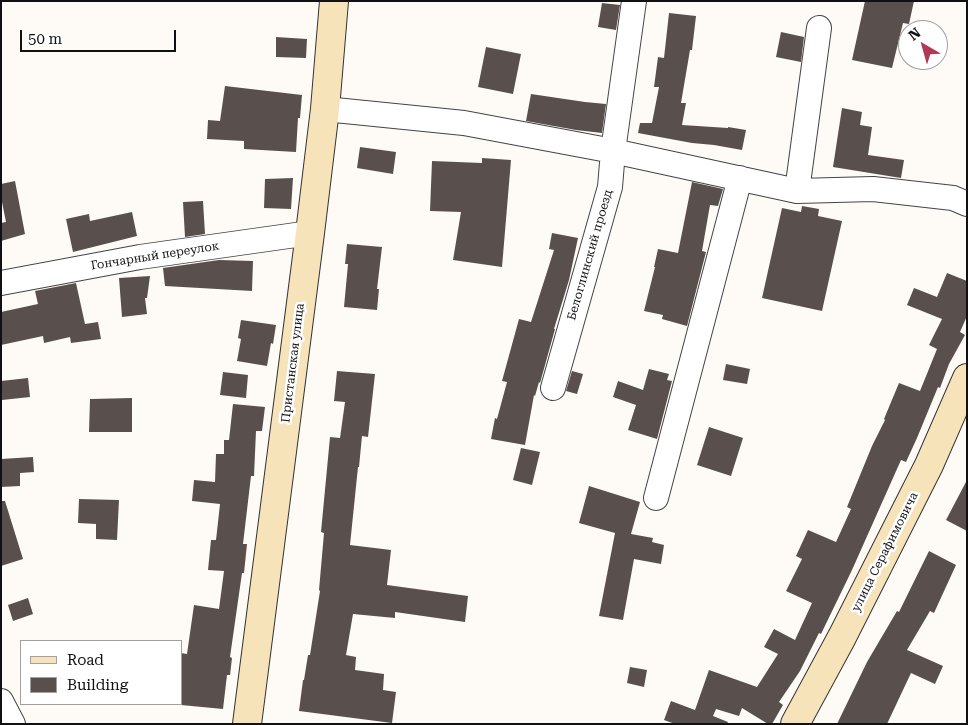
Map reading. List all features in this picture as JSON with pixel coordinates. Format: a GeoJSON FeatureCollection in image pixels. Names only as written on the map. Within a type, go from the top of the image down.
{"type":"FeatureCollection","features":[{"type":"Feature","properties":{"kind":"street","name":"Пристанская улица"},"geometry":{"type":"LineString","coordinates":[[247,724],[310,233],[334,1]]}},
{"type":"Feature","properties":{"kind":"street","name":"Белоглинский проезд"},"geometry":{"type":"LineString","coordinates":[[553,388],[610,187],[612,151],[634,1]]}},
{"type":"Feature","properties":{"kind":"street"},"geometry":{"type":"LineString","coordinates":[[797,191],[818,28]]}},
{"type":"Feature","properties":{"kind":"street"},"geometry":{"type":"LineString","coordinates":[[324,109],[464,123],[612,151],[797,191],[873,189],[953,198],[967,204]]}},
{"type":"Feature","properties":{"kind":"street"},"geometry":{"type":"LineString","coordinates":[[656,498],[740,178]]}},
{"type":"Feature","properties":{"kind":"street","name":"Гончарный переулок"},"geometry":{"type":"LineString","coordinates":[[1,283],[140,257],[310,233]]}},
{"type":"Feature","properties":{"kind":"street","name":"улица Серафимовича"},"geometry":{"type":"LineString","coordinates":[[795,724],[842,637],[924,474],[967,378]]}},
{"type":"Feature","properties":{"kind":"street"},"geometry":{"type":"LineString","coordinates":[[1,701],[13,724]]}},
{"type":"Feature","properties":{"kind":"building"},"geometry":{"type":"Polygon","coordinates":[[[865,1],[914,1],[910,20],[898,20],[898,43],[892,68],[852,60],[865,1]]]}},
{"type":"Feature","properties":{"kind":"building"},"geometry":{"type":"Polygon","coordinates":[[[602,3],[620,5],[616,30],[598,27],[602,3]]]}},
{"type":"Feature","properties":{"kind":"building"},"geometry":{"type":"Polygon","coordinates":[[[669,13],[696,16],[692,50],[690,50],[681,103],[686,103],[682,125],[728,127],[746,130],[742,150],[638,133],[640,123],[652,123],[659,87],[654,87],[658,57],[664,58],[669,13]]]}},
{"type":"Feature","properties":{"kind":"building"},"geometry":{"type":"Polygon","coordinates":[[[781,32],[804,37],[801,62],[776,57],[781,32]]]}},
{"type":"Feature","properties":{"kind":"building"},"geometry":{"type":"Polygon","coordinates":[[[276,37],[307,39],[306,58],[276,57],[276,37]]]}},
{"type":"Feature","properties":{"kind":"building"},"geometry":{"type":"Polygon","coordinates":[[[486,47],[521,54],[513,94],[478,87],[486,47]]]}},
{"type":"Feature","properties":{"kind":"building"},"geometry":{"type":"Polygon","coordinates":[[[225,86],[302,95],[300,118],[298,118],[296,152],[244,149],[244,141],[207,139],[208,120],[220,121],[225,86]]]}},
{"type":"Feature","properties":{"kind":"building"},"geometry":{"type":"Polygon","coordinates":[[[531,94],[606,104],[602,133],[526,121],[531,94]]]}},
{"type":"Feature","properties":{"kind":"building"},"geometry":{"type":"Polygon","coordinates":[[[842,108],[862,112],[860,125],[872,127],[868,155],[904,160],[901,178],[833,167],[842,108]]]}},
{"type":"Feature","properties":{"kind":"building"},"geometry":{"type":"Polygon","coordinates":[[[360,147],[396,152],[393,174],[357,168],[360,147]]]}},
{"type":"Feature","properties":{"kind":"building"},"geometry":{"type":"Polygon","coordinates":[[[482,158],[511,160],[502,267],[453,260],[461,212],[430,211],[432,161],[482,163],[482,158]]]}},
{"type":"Feature","properties":{"kind":"building"},"geometry":{"type":"Polygon","coordinates":[[[293,178],[291,209],[264,208],[265,179],[293,178]]]}},
{"type":"Feature","properties":{"kind":"building"},"geometry":{"type":"Polygon","coordinates":[[[15,181],[25,234],[1,241],[1,223],[6,222],[1,197],[1,184],[15,181]]]}},
{"type":"Feature","properties":{"kind":"building"},"geometry":{"type":"Polygon","coordinates":[[[692,182],[723,189],[718,206],[710,205],[702,251],[706,252],[687,326],[662,319],[663,315],[644,311],[658,249],[678,253],[692,182]]]}},
{"type":"Feature","properties":{"kind":"building"},"geometry":{"type":"Polygon","coordinates":[[[203,201],[205,234],[185,237],[183,202],[203,201]]]}},
{"type":"Feature","properties":{"kind":"building"},"geometry":{"type":"Polygon","coordinates":[[[802,206],[819,209],[818,216],[842,221],[822,311],[762,298],[782,208],[801,212],[802,206]]]}},
{"type":"Feature","properties":{"kind":"building"},"geometry":{"type":"Polygon","coordinates":[[[132,212],[137,236],[73,252],[66,219],[89,214],[90,221],[132,212]]]}},
{"type":"Feature","properties":{"kind":"building"},"geometry":{"type":"Polygon","coordinates":[[[552,233],[578,238],[569,280],[540,383],[534,395],[525,445],[491,439],[495,418],[497,419],[507,382],[502,381],[519,319],[531,322],[554,250],[549,249],[552,233]]]}},
{"type":"Feature","properties":{"kind":"building"},"geometry":{"type":"Polygon","coordinates":[[[347,244],[382,247],[377,289],[379,289],[377,310],[344,307],[348,264],[345,264],[347,244]]]}},
{"type":"Feature","properties":{"kind":"building"},"geometry":{"type":"Polygon","coordinates":[[[219,260],[253,261],[252,291],[165,286],[163,268],[219,260]]]}},
{"type":"Feature","properties":{"kind":"building"},"geometry":{"type":"Polygon","coordinates":[[[947,273],[967,281],[967,316],[960,332],[965,335],[949,364],[940,388],[938,387],[906,462],[901,460],[821,634],[819,633],[800,671],[779,702],[783,705],[772,724],[768,724],[742,708],[739,716],[716,709],[713,716],[728,722],[727,724],[675,724],[664,720],[671,701],[695,710],[709,670],[757,687],[778,654],[764,647],[774,629],[795,640],[812,603],[786,591],[802,559],[796,556],[808,530],[836,542],[851,509],[847,507],[899,383],[920,391],[937,349],[929,345],[942,319],[907,305],[914,288],[937,297],[947,273]]]}},
{"type":"Feature","properties":{"kind":"building"},"geometry":{"type":"Polygon","coordinates":[[[150,276],[147,298],[145,298],[147,314],[122,317],[119,278],[150,276]]]}},
{"type":"Feature","properties":{"kind":"building"},"geometry":{"type":"Polygon","coordinates":[[[76,283],[85,324],[98,322],[101,339],[71,343],[70,337],[44,343],[43,336],[1,345],[1,312],[38,304],[35,291],[76,283]]]}},
{"type":"Feature","properties":{"kind":"building"},"geometry":{"type":"Polygon","coordinates":[[[241,320],[276,325],[267,366],[237,361],[241,339],[238,338],[241,320]]]}},
{"type":"Feature","properties":{"kind":"building"},"geometry":{"type":"Polygon","coordinates":[[[726,364],[750,369],[747,384],[723,380],[726,364]]]}},
{"type":"Feature","properties":{"kind":"building"},"geometry":{"type":"Polygon","coordinates":[[[649,369],[669,374],[667,380],[672,381],[657,439],[628,430],[636,405],[613,397],[618,381],[643,390],[649,369]]]}},
{"type":"Feature","properties":{"kind":"building"},"geometry":{"type":"Polygon","coordinates":[[[337,371],[375,374],[368,437],[362,436],[350,545],[391,550],[387,585],[468,596],[465,622],[395,612],[395,618],[353,614],[346,655],[356,657],[355,670],[384,674],[383,690],[396,692],[392,723],[299,711],[320,591],[324,533],[321,532],[330,437],[340,438],[345,402],[334,401],[337,371]]]}},
{"type":"Feature","properties":{"kind":"building"},"geometry":{"type":"Polygon","coordinates":[[[572,371],[583,374],[577,394],[566,391],[572,371]]]}},
{"type":"Feature","properties":{"kind":"building"},"geometry":{"type":"Polygon","coordinates":[[[223,372],[248,375],[246,398],[220,395],[223,372]]]}},
{"type":"Feature","properties":{"kind":"building"},"geometry":{"type":"Polygon","coordinates":[[[28,378],[30,397],[2,400],[1,381],[28,378]]]}},
{"type":"Feature","properties":{"kind":"building"},"geometry":{"type":"Polygon","coordinates":[[[132,398],[132,432],[89,432],[90,399],[132,398]]]}},
{"type":"Feature","properties":{"kind":"building"},"geometry":{"type":"Polygon","coordinates":[[[233,404],[265,407],[262,431],[256,431],[254,476],[251,476],[243,544],[247,544],[244,573],[242,573],[230,657],[232,658],[230,675],[227,675],[223,709],[181,705],[182,653],[187,654],[194,605],[219,609],[224,571],[208,570],[211,540],[216,540],[220,504],[192,501],[194,480],[215,482],[216,454],[224,454],[224,440],[229,440],[233,404]]]}},
{"type":"Feature","properties":{"kind":"building"},"geometry":{"type":"Polygon","coordinates":[[[709,427],[743,438],[731,476],[697,465],[709,427]]]}},
{"type":"Feature","properties":{"kind":"building"},"geometry":{"type":"Polygon","coordinates":[[[521,448],[540,452],[532,485],[513,480],[521,448]]]}},
{"type":"Feature","properties":{"kind":"building"},"geometry":{"type":"Polygon","coordinates":[[[33,457],[34,472],[20,473],[20,486],[1,487],[1,459],[33,457]]]}},
{"type":"Feature","properties":{"kind":"building"},"geometry":{"type":"Polygon","coordinates":[[[967,480],[967,531],[946,520],[967,480]]]}},
{"type":"Feature","properties":{"kind":"building"},"geometry":{"type":"Polygon","coordinates":[[[589,486],[640,502],[631,534],[653,538],[652,542],[664,545],[661,564],[634,559],[623,620],[599,616],[615,533],[579,523],[589,486]]]}},
{"type":"Feature","properties":{"kind":"building"},"geometry":{"type":"Polygon","coordinates":[[[79,499],[119,500],[117,540],[96,539],[96,524],[78,523],[79,499]]]}},
{"type":"Feature","properties":{"kind":"building"},"geometry":{"type":"Polygon","coordinates":[[[1,501],[5,501],[23,559],[1,566],[1,501]]]}},
{"type":"Feature","properties":{"kind":"building"},"geometry":{"type":"Polygon","coordinates":[[[929,551],[956,565],[934,613],[930,611],[907,650],[943,666],[935,684],[911,673],[887,724],[837,724],[867,662],[897,611],[899,612],[929,551]]]}},
{"type":"Feature","properties":{"kind":"building"},"geometry":{"type":"Polygon","coordinates":[[[28,598],[33,614],[13,621],[8,605],[28,598]]]}},
{"type":"Feature","properties":{"kind":"building"},"geometry":{"type":"Polygon","coordinates":[[[630,667],[647,670],[644,687],[627,683],[630,667]]]}}]}
